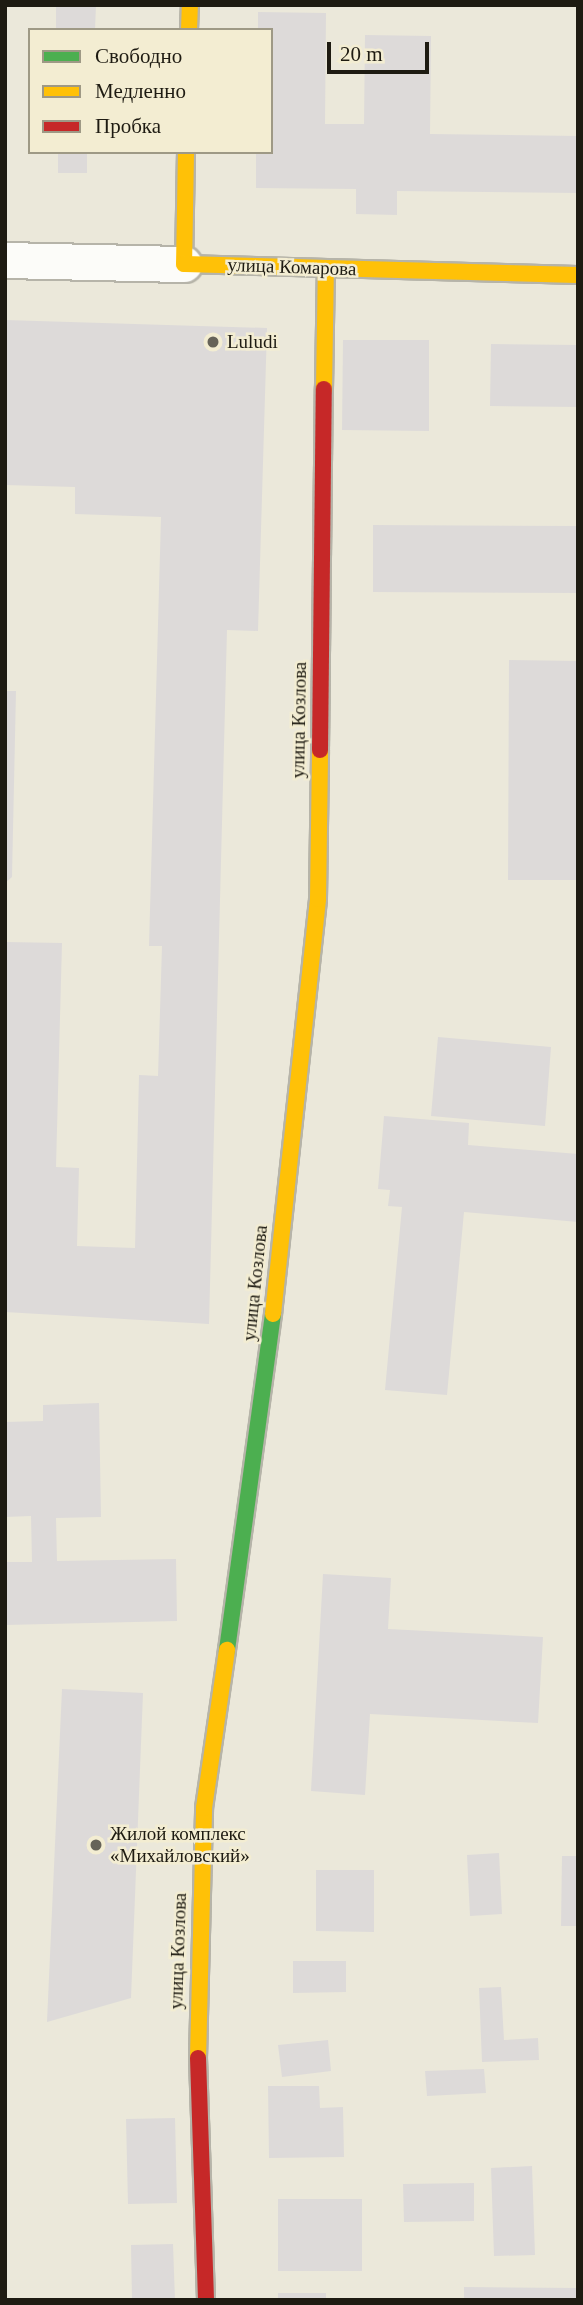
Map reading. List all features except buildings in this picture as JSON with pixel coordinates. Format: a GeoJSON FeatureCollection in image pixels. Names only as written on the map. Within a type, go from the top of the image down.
{"type":"FeatureCollection","features":[{"type":"Feature","properties":{"kind":"street"},"geometry":{"type":"LineString","coordinates":[[189,28],[190,5]]}},
{"type":"Feature","properties":{"kind":"street"},"geometry":{"type":"LineString","coordinates":[[184,264],[186,154]]}},
{"type":"Feature","properties":{"kind":"street","name":"улица Комарова"},"geometry":{"type":"LineString","coordinates":[[5,260],[578,275]]}},
{"type":"Feature","properties":{"kind":"street","name":"улица Козлова"},"geometry":{"type":"LineString","coordinates":[[206,2300],[196,2014],[204,1808],[268,1361],[318,899],[326,268]]}},
{"type":"Feature","properties":{"kind":"traffic: fast"},"geometry":{"type":"LineString","coordinates":[[227,1650],[273,1314]]}},
{"type":"Feature","properties":{"kind":"traffic: slow"},"geometry":{"type":"LineString","coordinates":[[189,28],[190,5]]}},
{"type":"Feature","properties":{"kind":"traffic: slow"},"geometry":{"type":"LineString","coordinates":[[186,154],[184,264],[578,275]]}},
{"type":"Feature","properties":{"kind":"traffic: slow"},"geometry":{"type":"LineString","coordinates":[[324,389],[326,268]]}},
{"type":"Feature","properties":{"kind":"traffic: slow"},"geometry":{"type":"LineString","coordinates":[[273,1314],[318,899],[320,750]]}},
{"type":"Feature","properties":{"kind":"traffic: slow"},"geometry":{"type":"LineString","coordinates":[[198,2058],[204,1808],[227,1650]]}},
{"type":"Feature","properties":{"kind":"traffic: jam"},"geometry":{"type":"LineString","coordinates":[[320,750],[324,389]]}},
{"type":"Feature","properties":{"kind":"traffic: jam"},"geometry":{"type":"LineString","coordinates":[[198,2058],[206,2300]]}},
{"type":"Feature","properties":{"kind":"place","name":"Luludi"},"geometry":{"type":"Point","coordinates":[213,342]}},
{"type":"Feature","properties":{"kind":"place","name":"Жилой комплекс «Михайловский»"},"geometry":{"type":"Point","coordinates":[96,1845]}}]}
